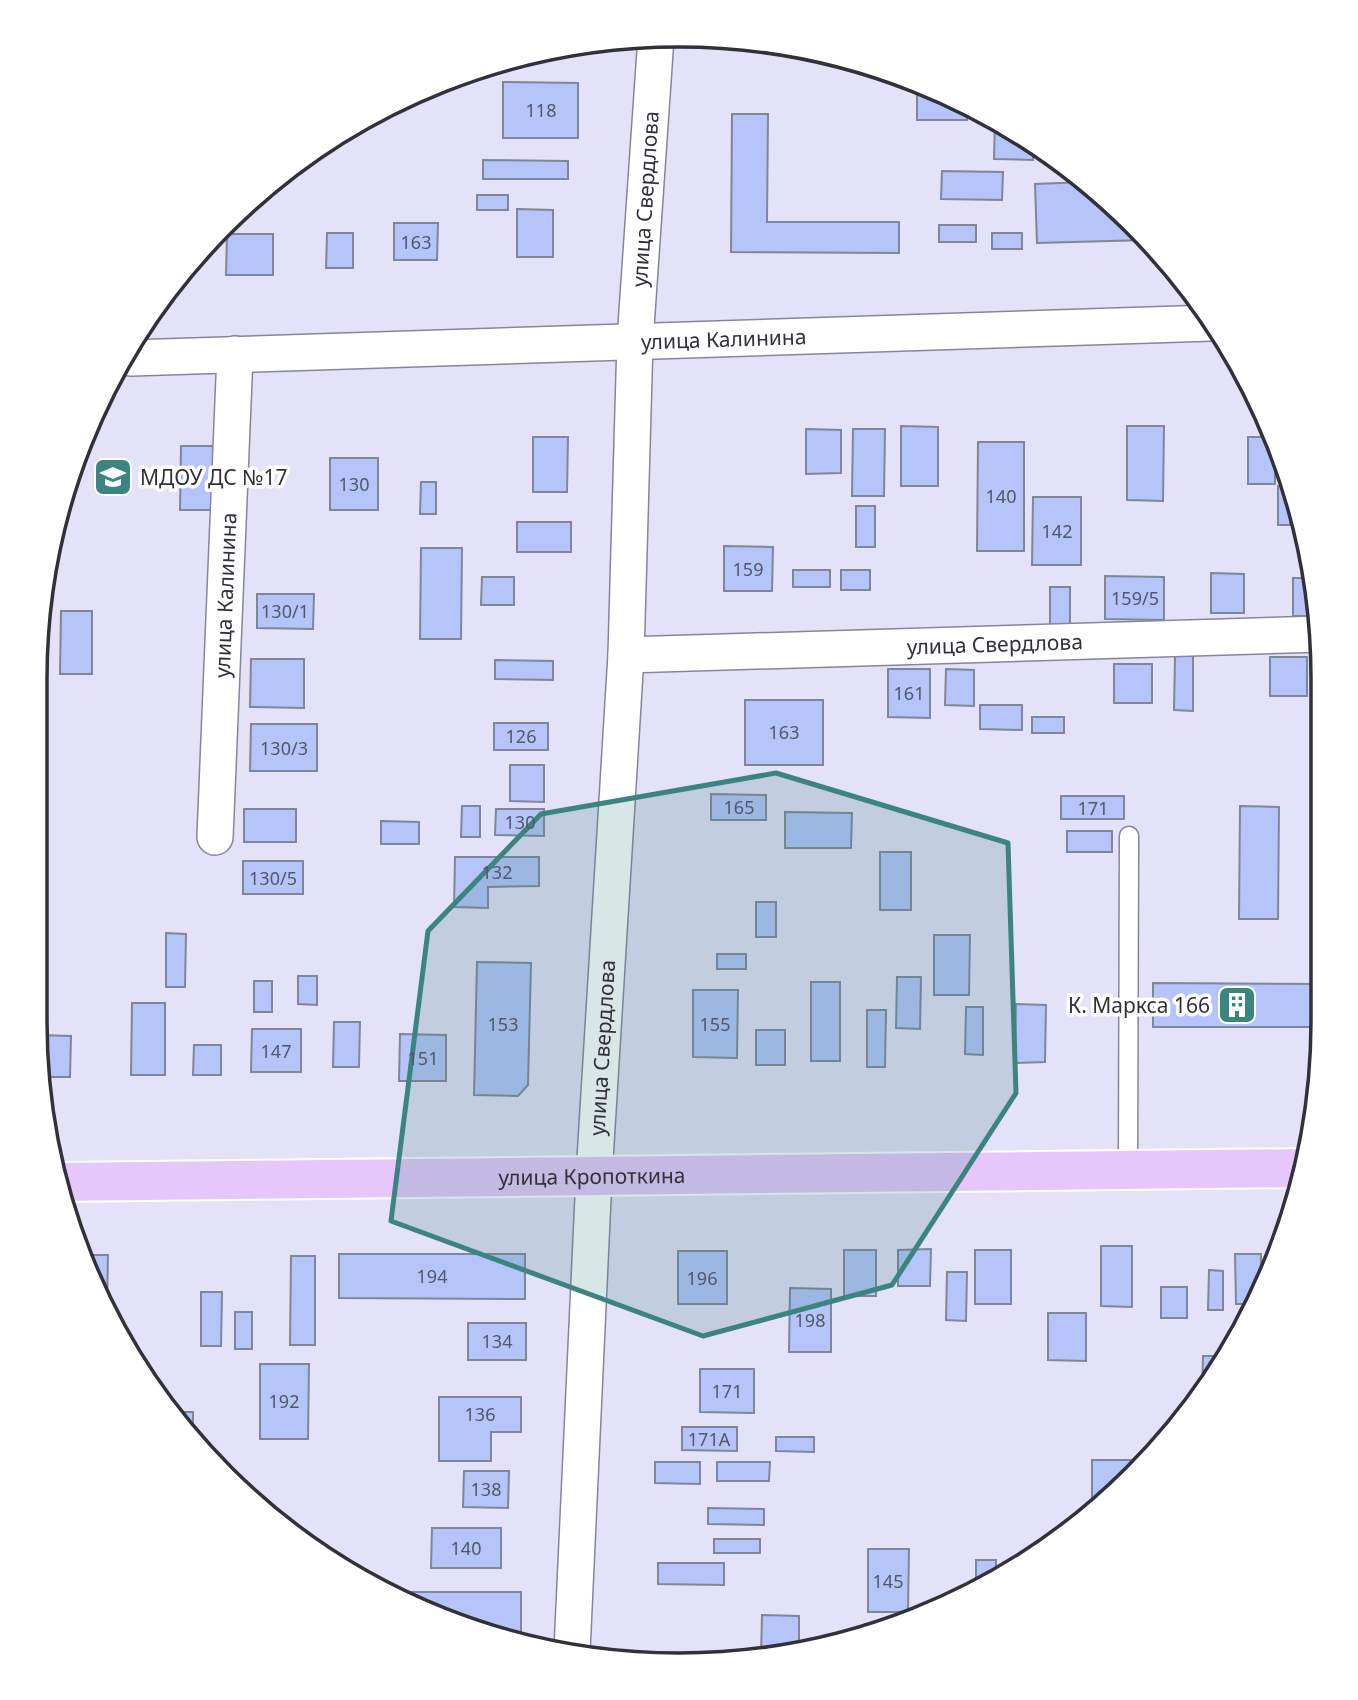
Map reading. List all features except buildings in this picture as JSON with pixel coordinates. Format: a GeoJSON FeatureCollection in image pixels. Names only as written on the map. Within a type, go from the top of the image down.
{"type":"FeatureCollection","features":[{"type":"Feature","properties":{"kind":"main road","name":"улица Кропоткина"},"geometry":{"type":"LineString","coordinates":[[68,1182],[1293,1168]]}},
{"type":"Feature","properties":{"kind":"street","name":"улица Свердлова"},"geometry":{"type":"LineString","coordinates":[[572,1643],[594,1176],[626,655],[635,341],[655,48]]}},
{"type":"Feature","properties":{"kind":"street","name":"улица Калинина"},"geometry":{"type":"LineString","coordinates":[[135,358],[1201,323]]}},
{"type":"Feature","properties":{"kind":"street","name":"улица Калинина"},"geometry":{"type":"LineString","coordinates":[[215,836],[234,354]]}},
{"type":"Feature","properties":{"kind":"street","name":"улица Свердлова"},"geometry":{"type":"LineString","coordinates":[[626,655],[1309,634]]}},
{"type":"Feature","properties":{"kind":"lane"},"geometry":{"type":"LineString","coordinates":[[1128,1170],[1129,836]]}},
{"type":"Feature","properties":{"kind":"highlighted area"},"geometry":{"type":"Polygon","coordinates":[[[776,773],[1008,843],[1016,1093],[892,1285],[703,1336],[391,1221],[428,931],[541,814],[776,773]]]}},
{"type":"Feature","properties":{"kind":"place","name":"МДОУ ДС №17"},"geometry":{"type":"Point","coordinates":[113,477]}},
{"type":"Feature","properties":{"kind":"place","name":"К. Маркса 166"},"geometry":{"type":"Point","coordinates":[1237,1005]}}]}
